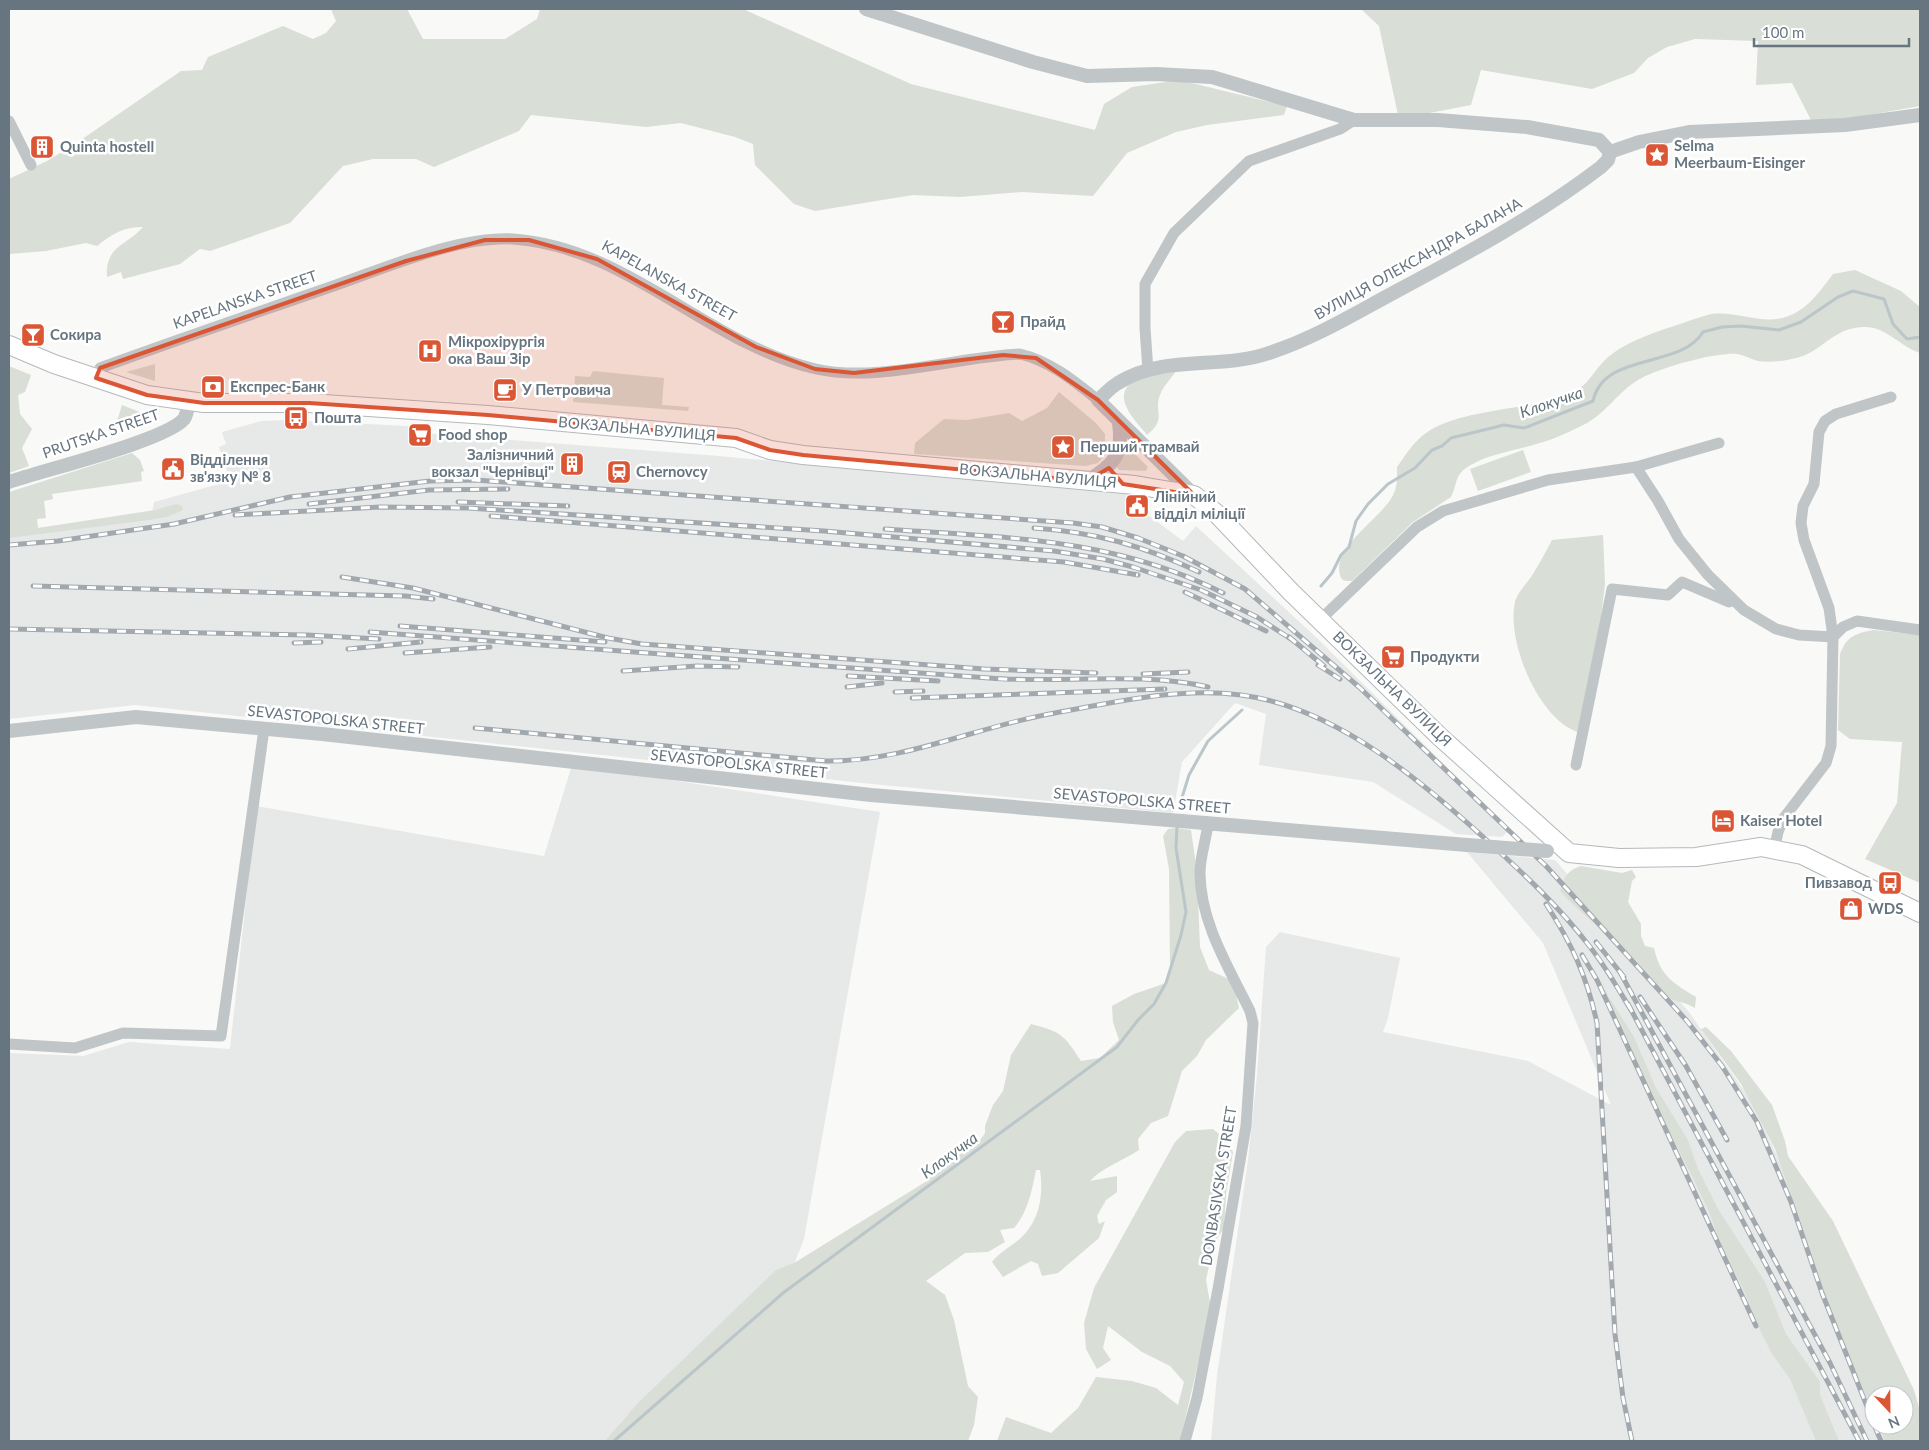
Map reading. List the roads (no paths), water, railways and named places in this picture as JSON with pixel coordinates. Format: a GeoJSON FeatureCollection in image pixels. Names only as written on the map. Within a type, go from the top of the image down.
{"type":"FeatureCollection","features":[{"type":"Feature","properties":{"kind":"main road","name":"ВОКЗАЛЬНА ВУЛИЦЯ"},"geometry":{"type":"LineString","coordinates":[[9,345],[96,378],[147,394],[189,401],[234,404],[309,403],[498,416],[736,438],[777,452],[1123,484],[1194,495],[1218,514],[1320,620],[1439,736],[1569,853]]}},
{"type":"Feature","properties":{"kind":"main road"},"geometry":{"type":"LineString","coordinates":[[1569,853],[1619,858],[1696,857],[1761,847],[1802,855],[1920,913]]}},
{"type":"Feature","properties":{"kind":"street"},"geometry":{"type":"LineString","coordinates":[[866,9],[1033,62],[1088,76],[1179,74],[1223,78],[1354,120],[1438,120],[1527,127],[1599,140],[1610,152],[1639,142],[1689,132],[1845,125],[1920,115]]}},
{"type":"Feature","properties":{"kind":"street"},"geometry":{"type":"LineString","coordinates":[[1148,371],[1145,328],[1145,284],[1174,233],[1249,161],[1340,129],[1354,120]]}},
{"type":"Feature","properties":{"kind":"street"},"geometry":{"type":"LineString","coordinates":[[9,121],[31,165]]}},
{"type":"Feature","properties":{"kind":"street","name":"ВУЛИЦЯ ОЛЕКСАНДРА БАЛАНА"},"geometry":{"type":"LineString","coordinates":[[1098,400],[1118,383],[1148,371],[1189,364],[1245,359],[1268,354],[1310,336],[1450,264],[1526,220],[1601,168],[1608,160],[1610,152]]}},
{"type":"Feature","properties":{"kind":"street","name":"KAPELANSKA STREET"},"geometry":{"type":"LineString","coordinates":[[96,378],[100,368],[406,261],[461,245],[500,238],[544,243],[597,259],[756,347],[785,360],[815,369],[854,373],[1020,354],[1036,358],[1050,365],[1098,400],[1119,423],[1194,495]]}},
{"type":"Feature","properties":{"kind":"street"},"geometry":{"type":"LineString","coordinates":[[1774,850],[1783,819],[1826,763],[1831,746],[1833,637],[1829,608],[1804,540],[1801,523],[1803,506],[1814,484],[1819,432],[1825,421],[1836,414],[1891,397]]}},
{"type":"Feature","properties":{"kind":"street","name":"PRUTSKA STREET"},"geometry":{"type":"LineString","coordinates":[[9,482],[151,437],[174,426],[185,418],[189,401]]}},
{"type":"Feature","properties":{"kind":"street"},"geometry":{"type":"LineString","coordinates":[[1087,481],[1111,465],[1120,444],[1119,423]]}},
{"type":"Feature","properties":{"kind":"street"},"geometry":{"type":"LineString","coordinates":[[1320,620],[1417,527],[1443,511],[1548,480],[1636,467],[1719,443]]}},
{"type":"Feature","properties":{"kind":"street"},"geometry":{"type":"LineString","coordinates":[[1111,465],[1115,478],[1123,484]]}},
{"type":"Feature","properties":{"kind":"street"},"geometry":{"type":"LineString","coordinates":[[1636,467],[1679,539],[1708,575],[1744,610]]}},
{"type":"Feature","properties":{"kind":"street"},"geometry":{"type":"LineString","coordinates":[[1576,765],[1612,589],[1668,594],[1682,582],[1717,596],[1776,629],[1799,635],[1833,637],[1843,627],[1857,621],[1920,630]]}},
{"type":"Feature","properties":{"kind":"street","name":"SEVASTOPOLSKA STREET"},"geometry":{"type":"LineString","coordinates":[[9,731],[136,717],[264,728],[871,796],[1569,853]]}},
{"type":"Feature","properties":{"kind":"street"},"geometry":{"type":"LineString","coordinates":[[9,1044],[75,1048],[123,1034],[221,1036],[264,728]]}},
{"type":"Feature","properties":{"kind":"street","name":"DONBASIVSKA STREET"},"geometry":{"type":"LineString","coordinates":[[1185,1441],[1197,1398],[1213,1316],[1246,1126],[1253,1023],[1250,1011],[1213,934],[1203,903],[1200,872],[1208,824]]}},
{"type":"Feature","properties":{"kind":"waterway","name":"Клокучка"},"geometry":{"type":"LineString","coordinates":[[1321,586],[1332,573],[1341,555],[1349,547],[1356,521],[1368,504],[1388,484],[1415,468],[1432,450],[1442,446],[1451,438],[1504,425],[1524,428],[1593,401],[1600,385],[1612,374],[1627,367],[1678,352],[1692,344],[1703,332],[1722,327],[1741,326],[1779,330],[1801,322],[1838,297],[1853,291],[1884,299],[1893,324],[1907,339],[1920,337]]}},
{"type":"Feature","properties":{"kind":"waterway"},"geometry":{"type":"LineString","coordinates":[[1179,807],[1189,775],[1208,741],[1242,710]]}},
{"type":"Feature","properties":{"kind":"waterway","name":"Клокучка"},"geometry":{"type":"LineString","coordinates":[[614,1441],[783,1293],[1117,1047],[1138,1020],[1154,1004],[1166,983],[1181,935],[1186,912],[1176,848],[1177,827]]}},
{"type":"Feature","properties":{"kind":"railway"},"geometry":{"type":"LineString","coordinates":[[9,545],[58,541],[174,524],[290,497],[430,481],[475,480],[1073,523],[1102,527],[1138,538],[1183,556],[1245,589],[1359,687],[1546,866],[1687,1021],[1722,1066],[1757,1122],[1791,1202],[1822,1293],[1864,1399]]}},
{"type":"Feature","properties":{"kind":"railway"},"geometry":{"type":"LineString","coordinates":[[309,504],[429,490],[508,489]]}},
{"type":"Feature","properties":{"kind":"railway"},"geometry":{"type":"LineString","coordinates":[[458,502],[568,506]]}},
{"type":"Feature","properties":{"kind":"railway"},"geometry":{"type":"LineString","coordinates":[[235,515],[380,507],[468,508],[824,531],[1054,551],[1103,559],[1201,590],[1257,617],[1294,641]]}},
{"type":"Feature","properties":{"kind":"railway"},"geometry":{"type":"LineString","coordinates":[[491,516],[1064,562],[1138,575]]}},
{"type":"Feature","properties":{"kind":"railway"},"geometry":{"type":"LineString","coordinates":[[1034,528],[1078,533],[1119,542],[1159,555],[1199,572]]}},
{"type":"Feature","properties":{"kind":"railway"},"geometry":{"type":"LineString","coordinates":[[885,529],[1015,538],[1057,543],[1140,561],[1182,575],[1223,593]]}},
{"type":"Feature","properties":{"kind":"railway"},"geometry":{"type":"LineString","coordinates":[[342,577],[413,588],[608,638],[642,644],[984,669],[1096,673]]}},
{"type":"Feature","properties":{"kind":"railway"},"geometry":{"type":"LineString","coordinates":[[33,586],[405,596],[433,599]]}},
{"type":"Feature","properties":{"kind":"railway"},"geometry":{"type":"LineString","coordinates":[[1185,592],[1266,631]]}},
{"type":"Feature","properties":{"kind":"railway"},"geometry":{"type":"LineString","coordinates":[[400,626],[605,642]]}},
{"type":"Feature","properties":{"kind":"railway"},"geometry":{"type":"LineString","coordinates":[[9,629],[307,635],[379,639]]}},
{"type":"Feature","properties":{"kind":"railway"},"geometry":{"type":"LineString","coordinates":[[370,632],[989,678],[1154,680],[1208,687]]}},
{"type":"Feature","properties":{"kind":"railway"},"geometry":{"type":"LineString","coordinates":[[1289,637],[1324,666]]}},
{"type":"Feature","properties":{"kind":"railway"},"geometry":{"type":"LineString","coordinates":[[294,643],[321,642]]}},
{"type":"Feature","properties":{"kind":"railway"},"geometry":{"type":"LineString","coordinates":[[348,649],[421,642]]}},
{"type":"Feature","properties":{"kind":"railway"},"geometry":{"type":"LineString","coordinates":[[405,653],[490,647]]}},
{"type":"Feature","properties":{"kind":"railway"},"geometry":{"type":"LineString","coordinates":[[1318,665],[1340,679]]}},
{"type":"Feature","properties":{"kind":"railway"},"geometry":{"type":"LineString","coordinates":[[623,671],[697,666],[738,667]]}},
{"type":"Feature","properties":{"kind":"railway"},"geometry":{"type":"LineString","coordinates":[[1143,674],[1188,672]]}},
{"type":"Feature","properties":{"kind":"railway"},"geometry":{"type":"LineString","coordinates":[[848,676],[938,681]]}},
{"type":"Feature","properties":{"kind":"railway"},"geometry":{"type":"LineString","coordinates":[[847,687],[882,683]]}},
{"type":"Feature","properties":{"kind":"railway"},"geometry":{"type":"LineString","coordinates":[[912,698],[1165,689]]}},
{"type":"Feature","properties":{"kind":"railway"},"geometry":{"type":"LineString","coordinates":[[895,692],[923,691]]}},
{"type":"Feature","properties":{"kind":"railway"},"geometry":{"type":"LineString","coordinates":[[475,728],[826,761],[884,756],[913,750],[1026,719],[1148,697],[1171,694],[1218,693],[1241,695],[1276,702],[1311,715],[1344,731],[1377,751],[1408,773],[1466,821],[1554,904],[1599,959],[1631,1010]]}},
{"type":"Feature","properties":{"kind":"railway"},"geometry":{"type":"LineString","coordinates":[[1546,904],[1578,961],[1597,1023],[1615,1334],[1623,1398],[1632,1441]]}},
{"type":"Feature","properties":{"kind":"railway"},"geometry":{"type":"LineString","coordinates":[[1596,942],[1624,977]]}},
{"type":"Feature","properties":{"kind":"railway"},"geometry":{"type":"LineString","coordinates":[[1582,955],[1597,980],[1756,1326]]}},
{"type":"Feature","properties":{"kind":"railway"},"geometry":{"type":"LineString","coordinates":[[1620,972],[1830,1363],[1867,1441]]}},
{"type":"Feature","properties":{"kind":"railway"},"geometry":{"type":"LineString","coordinates":[[1640,997],[1686,1066],[1727,1140]]}},
{"type":"Feature","properties":{"kind":"railway"},"geometry":{"type":"LineString","coordinates":[[1628,1004],[1859,1441]]}},
{"type":"Feature","properties":{"kind":"railway"},"geometry":{"type":"LineString","coordinates":[[1878,1435],[1881,1441]]}},
{"type":"Feature","properties":{"kind":"place","name":"Quinta hostell"},"geometry":{"type":"Point","coordinates":[42,147]}},
{"type":"Feature","properties":{"kind":"place","name":"Selma Meerbaum-Eisinger"},"geometry":{"type":"Point","coordinates":[1657,155]}},
{"type":"Feature","properties":{"kind":"place","name":"Прайд"},"geometry":{"type":"Point","coordinates":[1003,322]}},
{"type":"Feature","properties":{"kind":"place","name":"Сокира"},"geometry":{"type":"Point","coordinates":[33,335]}},
{"type":"Feature","properties":{"kind":"place","name":"Мікрохірургія ока Ваш Зір"},"geometry":{"type":"Point","coordinates":[430,351]}},
{"type":"Feature","properties":{"kind":"place","name":"Eкспрес-Банк"},"geometry":{"type":"Point","coordinates":[213,387]}},
{"type":"Feature","properties":{"kind":"place","name":"У Петровича"},"geometry":{"type":"Point","coordinates":[505,390]}},
{"type":"Feature","properties":{"kind":"place","name":"Пошта"},"geometry":{"type":"Point","coordinates":[296,418]}},
{"type":"Feature","properties":{"kind":"place","name":"Food shop"},"geometry":{"type":"Point","coordinates":[420,435]}},
{"type":"Feature","properties":{"kind":"place","name":"Перший трамвай"},"geometry":{"type":"Point","coordinates":[1063,447]}},
{"type":"Feature","properties":{"kind":"place","name":"Залізничний вокзал \"Чернівці\""},"geometry":{"type":"Point","coordinates":[572,464]}},
{"type":"Feature","properties":{"kind":"place","name":"Відділення зв'язку № 8"},"geometry":{"type":"Point","coordinates":[173,469]}},
{"type":"Feature","properties":{"kind":"place","name":"Chernovcy"},"geometry":{"type":"Point","coordinates":[619,472]}},
{"type":"Feature","properties":{"kind":"place","name":"Лінійний відділ міліції"},"geometry":{"type":"Point","coordinates":[1137,506]}},
{"type":"Feature","properties":{"kind":"place","name":"Продукти"},"geometry":{"type":"Point","coordinates":[1393,657]}},
{"type":"Feature","properties":{"kind":"place","name":"Kaiser Hotel"},"geometry":{"type":"Point","coordinates":[1723,821]}},
{"type":"Feature","properties":{"kind":"place","name":"Пивзавод"},"geometry":{"type":"Point","coordinates":[1890,883]}},
{"type":"Feature","properties":{"kind":"place","name":"WDS"},"geometry":{"type":"Point","coordinates":[1851,909]}}]}
